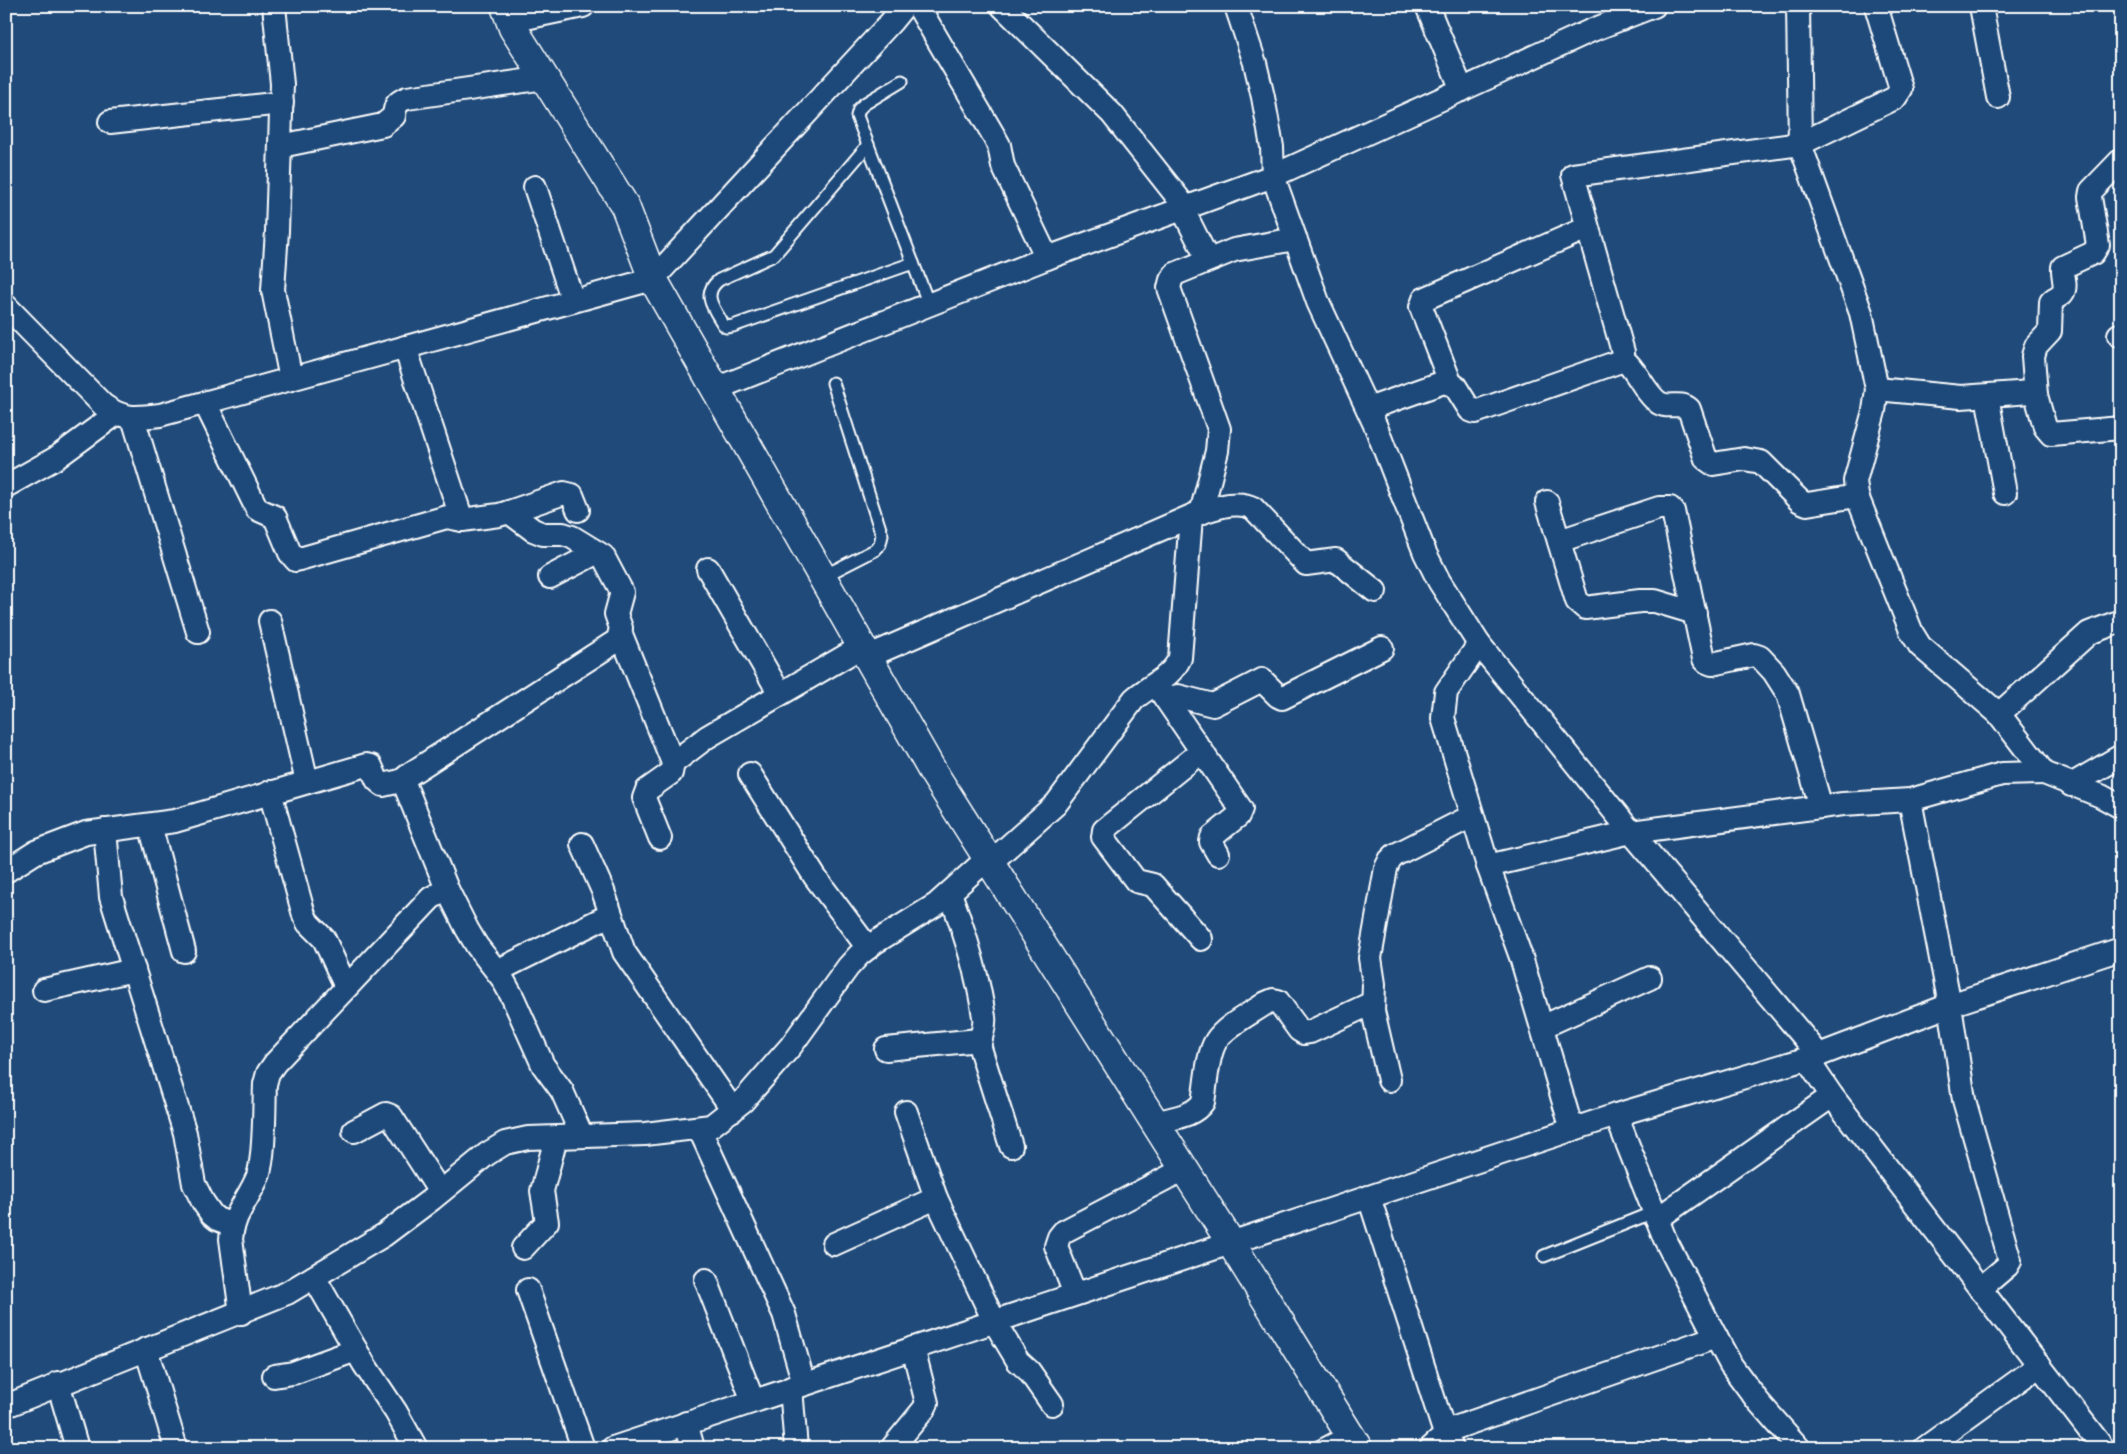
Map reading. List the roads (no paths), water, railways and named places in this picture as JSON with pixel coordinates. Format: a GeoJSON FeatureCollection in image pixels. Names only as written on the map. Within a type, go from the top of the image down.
{"type":"FeatureCollection","features":[{"type":"Feature","properties":{"kind":"main road"},"geometry":{"type":"LineString","coordinates":[[508,14],[544,78],[625,206],[653,279],[933,772],[1231,1243],[1353,1440]]}},
{"type":"Feature","properties":{"kind":"street"},"geometry":{"type":"LineString","coordinates":[[274,6],[282,103],[273,290],[291,379]]}},
{"type":"Feature","properties":{"kind":"street"},"geometry":{"type":"LineString","coordinates":[[508,14],[583,6]]}},
{"type":"Feature","properties":{"kind":"street"},"geometry":{"type":"LineString","coordinates":[[6,306],[103,405],[124,416],[160,415],[653,279],[904,6]]}},
{"type":"Feature","properties":{"kind":"street"},"geometry":{"type":"LineString","coordinates":[[918,6],[999,145],[1003,166],[1047,258]]}},
{"type":"Feature","properties":{"kind":"street"},"geometry":{"type":"LineString","coordinates":[[1002,6],[1112,114],[1185,209],[1208,260]]}},
{"type":"Feature","properties":{"kind":"street"},"geometry":{"type":"LineString","coordinates":[[1236,6],[1255,64],[1263,97],[1272,147],[1273,176],[1318,302],[1368,409],[1425,553],[1479,644],[1813,1057],[1832,1096],[2103,1448]]}},
{"type":"Feature","properties":{"kind":"street"},"geometry":{"type":"LineString","coordinates":[[1427,6],[1462,90]]}},
{"type":"Feature","properties":{"kind":"street"},"geometry":{"type":"LineString","coordinates":[[715,388],[1047,258],[1273,176],[1590,31],[1654,6]]}},
{"type":"Feature","properties":{"kind":"street"},"geometry":{"type":"LineString","coordinates":[[1798,6],[1800,144],[1861,313],[1877,388],[1874,411],[1857,474],[1857,496],[1912,633],[1920,646],[1998,714],[2044,773]]}},
{"type":"Feature","properties":{"kind":"street"},"geometry":{"type":"LineString","coordinates":[[1857,496],[1806,504],[1800,501],[1761,462],[1744,459],[1713,464],[1706,460],[1689,409],[1682,405],[1660,404],[1650,394],[1633,367],[1622,358],[1620,341],[1573,178],[1575,173],[1800,144],[1880,106],[1899,94],[1901,89],[1876,6]]}},
{"type":"Feature","properties":{"kind":"street"},"geometry":{"type":"LineString","coordinates":[[1981,6],[1998,97]]}},
{"type":"Feature","properties":{"kind":"street"},"geometry":{"type":"LineString","coordinates":[[280,146],[383,125],[394,116],[395,105],[407,98],[544,78]]}},
{"type":"Feature","properties":{"kind":"street"},"geometry":{"type":"LineString","coordinates":[[110,122],[282,103]]}},
{"type":"Feature","properties":{"kind":"street"},"geometry":{"type":"LineString","coordinates":[[2121,160],[2091,192],[2090,196],[2098,245],[2093,253],[2063,268],[2064,288],[2061,295],[2051,302],[2050,331],[2036,346],[2033,356],[2036,395],[2045,427],[2051,434],[2121,428]]}},
{"type":"Feature","properties":{"kind":"street"},"geometry":{"type":"LineString","coordinates":[[535,187],[573,301]]}},
{"type":"Feature","properties":{"kind":"street"},"geometry":{"type":"LineString","coordinates":[[1587,228],[1424,299],[1420,307],[1450,382],[1455,386],[1470,410],[1475,412],[1613,365],[1622,358]]}},
{"type":"Feature","properties":{"kind":"street"},"geometry":{"type":"LineString","coordinates":[[1160,691],[1180,658],[1196,515],[1217,451],[1218,429],[1169,288],[1171,280],[1175,274],[1248,246],[1295,238]]}},
{"type":"Feature","properties":{"kind":"street"},"geometry":{"type":"LineString","coordinates":[[405,347],[462,520]]}},
{"type":"Feature","properties":{"kind":"street"},"geometry":{"type":"LineString","coordinates":[[1368,409],[1444,382],[1450,382]]}},
{"type":"Feature","properties":{"kind":"street"},"geometry":{"type":"LineString","coordinates":[[1877,388],[1961,397],[2031,392],[2036,395]]}},
{"type":"Feature","properties":{"kind":"street"},"geometry":{"type":"LineString","coordinates":[[1987,396],[2005,493]]}},
{"type":"Feature","properties":{"kind":"street"},"geometry":{"type":"LineString","coordinates":[[205,402],[257,509],[275,517],[290,553],[296,560],[447,517],[462,520],[499,515],[564,493],[572,495],[578,510]]}},
{"type":"Feature","properties":{"kind":"street"},"geometry":{"type":"LineString","coordinates":[[6,486],[124,416]]}},
{"type":"Feature","properties":{"kind":"street"},"geometry":{"type":"LineString","coordinates":[[124,416],[198,632]]}},
{"type":"Feature","properties":{"kind":"street"},"geometry":{"type":"LineString","coordinates":[[1547,502],[1578,601],[1582,607],[1655,601],[1695,613]]}},
{"type":"Feature","properties":{"kind":"street"},"geometry":{"type":"LineString","coordinates":[[673,763],[707,737],[780,694],[864,652],[1196,515],[1233,505],[1247,505],[1258,513],[1306,564],[1336,560],[1375,591]]}},
{"type":"Feature","properties":{"kind":"street"},"geometry":{"type":"LineString","coordinates":[[1559,540],[1659,508],[1670,508],[1704,658],[1712,664],[1754,655],[1760,657],[1781,682],[1788,694],[1821,807]]}},
{"type":"Feature","properties":{"kind":"street"},"geometry":{"type":"LineString","coordinates":[[509,512],[533,530],[543,534],[562,534],[572,537],[605,559],[622,592],[616,614],[621,634],[673,763],[671,773],[647,790],[644,798],[660,838]]}},
{"type":"Feature","properties":{"kind":"street"},"geometry":{"type":"LineString","coordinates":[[550,577],[596,553]]}},
{"type":"Feature","properties":{"kind":"street"},"geometry":{"type":"LineString","coordinates":[[708,568],[780,694]]}},
{"type":"Feature","properties":{"kind":"street"},"geometry":{"type":"LineString","coordinates":[[1998,714],[2089,633],[2121,621]]}},
{"type":"Feature","properties":{"kind":"street"},"geometry":{"type":"LineString","coordinates":[[270,622],[307,782]]}},
{"type":"Feature","properties":{"kind":"street"},"geometry":{"type":"LineString","coordinates":[[6,871],[36,852],[86,833],[175,821],[369,764],[380,784],[405,780],[410,774],[618,640],[621,634]]}},
{"type":"Feature","properties":{"kind":"street"},"geometry":{"type":"LineString","coordinates":[[1479,644],[1446,692],[1442,718],[1488,866],[1522,958],[1572,1130]]}},
{"type":"Feature","properties":{"kind":"street"},"geometry":{"type":"LineString","coordinates":[[6,1406],[58,1383],[241,1313],[287,1293],[384,1234],[487,1154],[505,1143],[528,1138],[646,1134],[711,1126],[744,1101],[791,1046],[848,967],[868,948],[937,904],[1056,804],[1122,712],[1134,699],[1160,691],[1213,705],[1262,680],[1274,694],[1282,698],[1382,648]]}},
{"type":"Feature","properties":{"kind":"street"},"geometry":{"type":"LineString","coordinates":[[1160,691],[1241,808],[1238,816],[1212,837],[1211,842],[1218,854]]}},
{"type":"Feature","properties":{"kind":"street"},"geometry":{"type":"LineString","coordinates":[[1201,939],[1153,886],[1136,880],[1103,837],[1102,833],[1202,751]]}},
{"type":"Feature","properties":{"kind":"street"},"geometry":{"type":"LineString","coordinates":[[2071,785],[2121,756]]}},
{"type":"Feature","properties":{"kind":"street"},"geometry":{"type":"LineString","coordinates":[[1488,866],[1631,832],[1821,807],[1910,800],[2002,774],[2044,773],[2101,796],[2121,807]]}},
{"type":"Feature","properties":{"kind":"street"},"geometry":{"type":"LineString","coordinates":[[750,774],[815,877],[868,948]]}},
{"type":"Feature","properties":{"kind":"street"},"geometry":{"type":"LineString","coordinates":[[405,780],[406,789],[447,889],[477,946],[497,971],[513,998],[543,1065],[562,1091],[582,1136]]}},
{"type":"Feature","properties":{"kind":"street"},"geometry":{"type":"LineString","coordinates":[[270,792],[304,915],[324,939],[346,987]]}},
{"type":"Feature","properties":{"kind":"street"},"geometry":{"type":"LineString","coordinates":[[1910,800],[1950,1005],[1964,1100],[2010,1260],[2007,1266],[1980,1289]]}},
{"type":"Feature","properties":{"kind":"street"},"geometry":{"type":"LineString","coordinates":[[1389,1080],[1372,1003],[1374,984],[1370,951],[1386,868],[1395,854],[1472,816]]}},
{"type":"Feature","properties":{"kind":"street"},"geometry":{"type":"LineString","coordinates":[[150,825],[184,951]]}},
{"type":"Feature","properties":{"kind":"street"},"geometry":{"type":"LineString","coordinates":[[104,830],[111,897],[185,1133],[197,1191],[217,1219],[233,1225]]}},
{"type":"Feature","properties":{"kind":"street"},"geometry":{"type":"LineString","coordinates":[[582,844],[603,892],[624,952],[733,1110]]}},
{"type":"Feature","properties":{"kind":"street"},"geometry":{"type":"LineString","coordinates":[[241,1313],[231,1239],[233,1225],[254,1183],[260,1166],[265,1084],[268,1073],[275,1063],[430,898],[447,889]]}},
{"type":"Feature","properties":{"kind":"street"},"geometry":{"type":"LineString","coordinates":[[950,893],[970,948],[984,1018],[980,1048],[1011,1146]]}},
{"type":"Feature","properties":{"kind":"street"},"geometry":{"type":"LineString","coordinates":[[497,971],[610,915]]}},
{"type":"Feature","properties":{"kind":"street"},"geometry":{"type":"LineString","coordinates":[[612,1448],[1616,1115],[1813,1057],[1950,1005],[2121,948]]}},
{"type":"Feature","properties":{"kind":"street"},"geometry":{"type":"LineString","coordinates":[[44,990],[134,970]]}},
{"type":"Feature","properties":{"kind":"street"},"geometry":{"type":"LineString","coordinates":[[1542,1027],[1650,978]]}},
{"type":"Feature","properties":{"kind":"street"},"geometry":{"type":"LineString","coordinates":[[1155,1123],[1192,1113],[1199,1108],[1203,1102],[1212,1050],[1216,1041],[1224,1032],[1266,1003],[1273,1000],[1278,1001],[1304,1033],[1310,1032],[1372,1003]]}},
{"type":"Feature","properties":{"kind":"street"},"geometry":{"type":"LineString","coordinates":[[886,1049],[980,1040]]}},
{"type":"Feature","properties":{"kind":"street"},"geometry":{"type":"LineString","coordinates":[[1656,1215],[1832,1096]]}},
{"type":"Feature","properties":{"kind":"street"},"geometry":{"type":"LineString","coordinates":[[906,1112],[936,1198],[994,1321],[1018,1361],[1029,1371],[1052,1404]]}},
{"type":"Feature","properties":{"kind":"street"},"geometry":{"type":"LineString","coordinates":[[354,1131],[386,1114],[391,1116],[440,1192]]}},
{"type":"Feature","properties":{"kind":"street"},"geometry":{"type":"LineString","coordinates":[[1616,1115],[1656,1215],[1688,1286],[1731,1365],[1746,1386],[1799,1448]]}},
{"type":"Feature","properties":{"kind":"street"},"geometry":{"type":"LineString","coordinates":[[699,1128],[784,1314],[798,1386],[796,1448]]}},
{"type":"Feature","properties":{"kind":"street"},"geometry":{"type":"LineString","coordinates":[[522,1248],[547,1222],[542,1191],[556,1138]]}},
{"type":"Feature","properties":{"kind":"street"},"geometry":{"type":"LineString","coordinates":[[1075,1294],[1056,1246],[1059,1237],[1064,1232],[1184,1169]]}},
{"type":"Feature","properties":{"kind":"street"},"geometry":{"type":"LineString","coordinates":[[1369,1197],[1443,1443],[1464,1424],[1716,1337]]}},
{"type":"Feature","properties":{"kind":"street"},"geometry":{"type":"LineString","coordinates":[[834,1244],[936,1198]]}},
{"type":"Feature","properties":{"kind":"street"},"geometry":{"type":"LineString","coordinates":[[314,1277],[416,1448]]}},
{"type":"Feature","properties":{"kind":"street"},"geometry":{"type":"LineString","coordinates":[[706,1280],[753,1401]]}},
{"type":"Feature","properties":{"kind":"street"},"geometry":{"type":"LineString","coordinates":[[528,1290],[584,1448]]}},
{"type":"Feature","properties":{"kind":"street"},"geometry":{"type":"LineString","coordinates":[[892,1448],[927,1403],[913,1348]]}},
{"type":"Feature","properties":{"kind":"street"},"geometry":{"type":"LineString","coordinates":[[146,1349],[176,1448]]}},
{"type":"Feature","properties":{"kind":"street"},"geometry":{"type":"LineString","coordinates":[[274,1376],[293,1373],[356,1350]]}},
{"type":"Feature","properties":{"kind":"street"},"geometry":{"type":"LineString","coordinates":[[1925,1448],[2040,1365]]}},
{"type":"Feature","properties":{"kind":"street"},"geometry":{"type":"LineString","coordinates":[[58,1383],[77,1448]]}},
{"type":"Feature","properties":{"kind":"street"},"geometry":{"type":"LineString","coordinates":[[686,1424],[693,1448]]}},
{"type":"Feature","properties":{"kind":"lane"},"geometry":{"type":"LineString","coordinates":[[902,81],[859,109],[856,116],[929,304]]}},
{"type":"Feature","properties":{"kind":"lane"},"geometry":{"type":"LineString","coordinates":[[868,145],[774,255],[718,280],[709,293],[709,300],[723,324],[726,327],[733,326],[913,263]]}},
{"type":"Feature","properties":{"kind":"lane"},"geometry":{"type":"LineString","coordinates":[[822,577],[875,550],[880,544],[882,536],[833,384]]}},
{"type":"Feature","properties":{"kind":"lane"},"geometry":{"type":"LineString","coordinates":[[1544,1256],[1656,1215]]}},
{"type":"Feature","properties":{"kind":"lane"},"geometry":{"type":"LineString","coordinates":[[1316,1448],[1353,1440]]}}]}
